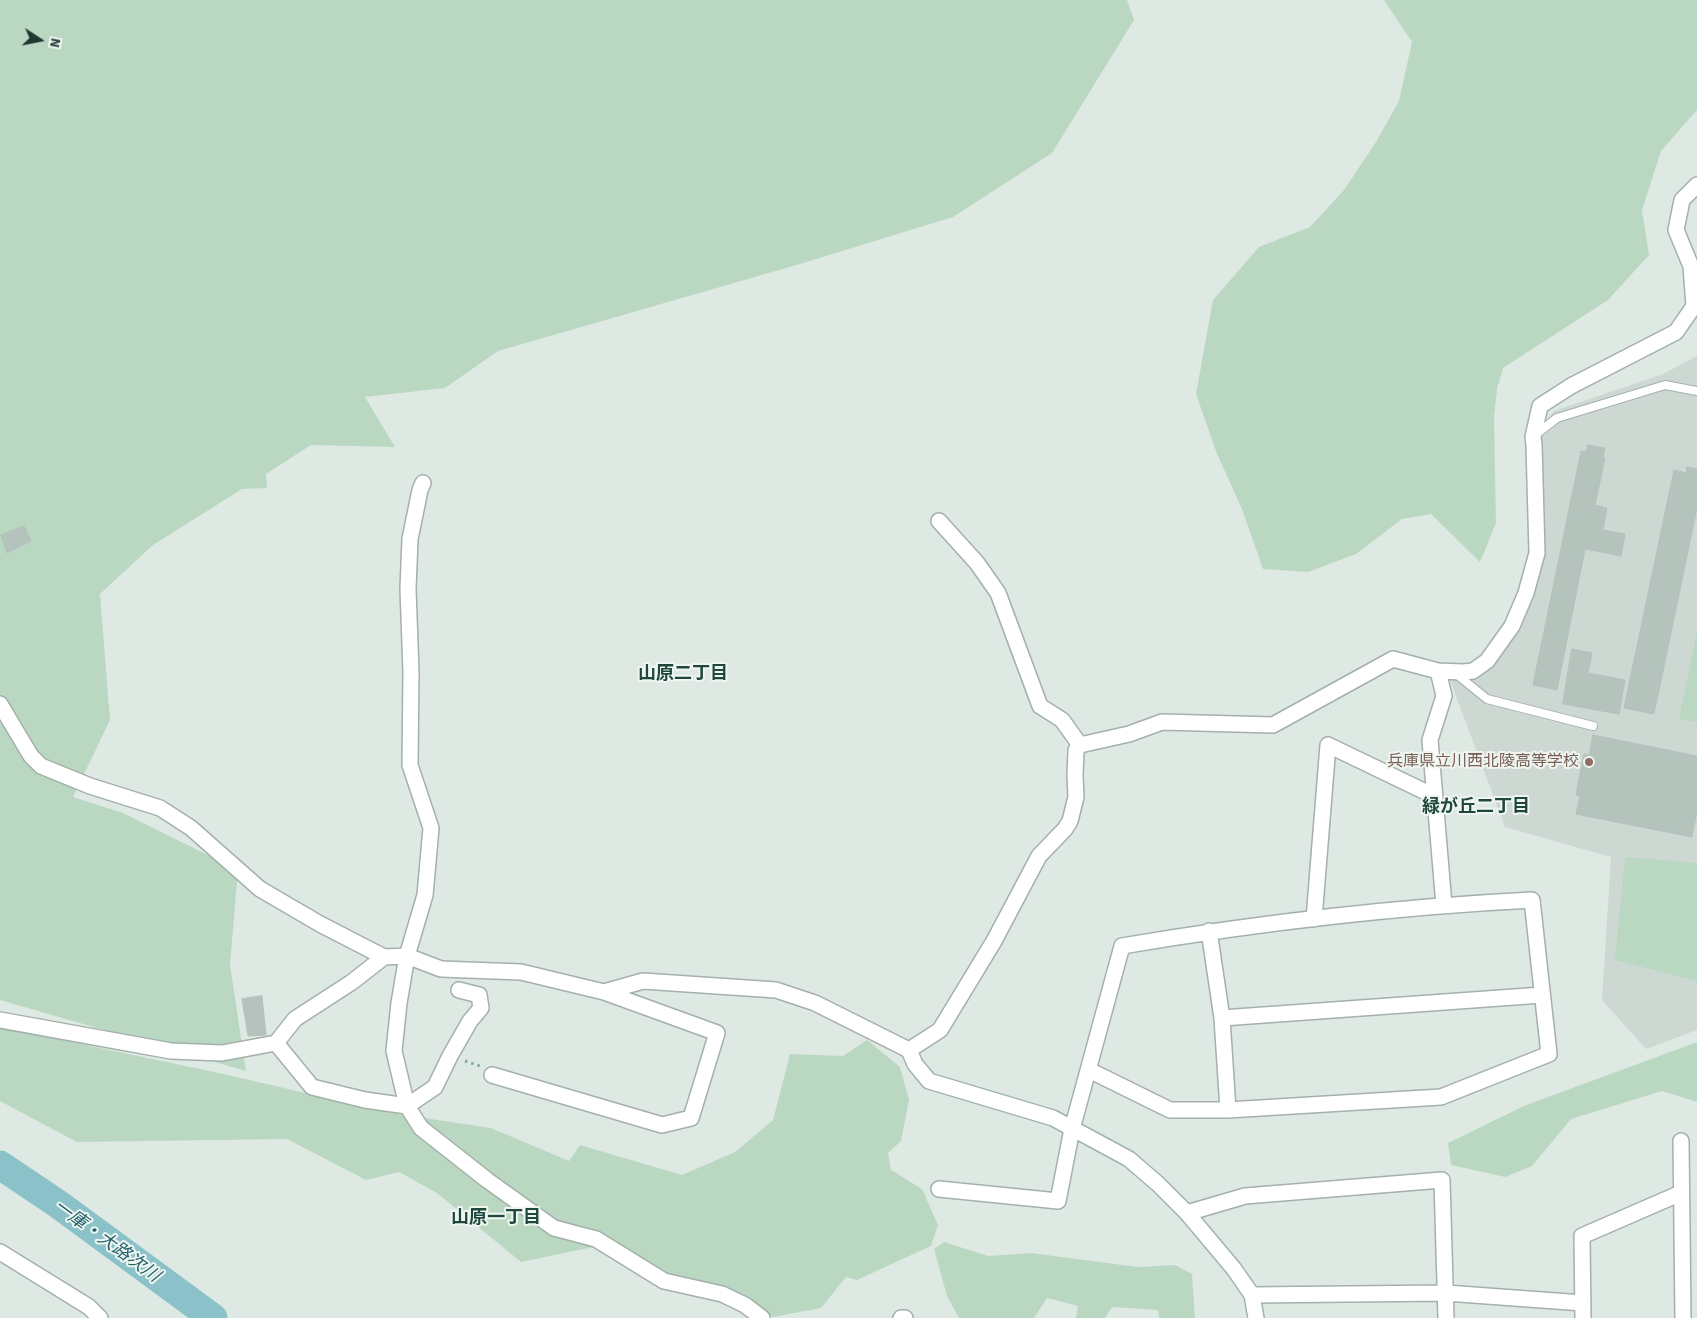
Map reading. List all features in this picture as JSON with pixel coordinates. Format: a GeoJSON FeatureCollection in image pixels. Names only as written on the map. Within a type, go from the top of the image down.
{"type":"FeatureCollection","features":[{"type":"Feature","properties":{"kind":"street"},"geometry":{"type":"LineString","coordinates":[[910,1050],[940,1030],[994,941],[1039,856],[1066,829],[1076,797],[1076,750],[1080,745],[1129,734],[1162,722],[1274,725],[1393,659],[1446,671],[1473,671],[1488,661],[1512,626],[1526,592],[1537,553],[1533,437],[1540,406],[1571,386],[1676,332],[1694,306],[1690,266],[1676,230],[1682,200],[1697,185]]}},
{"type":"Feature","properties":{"kind":"street"},"geometry":{"type":"LineString","coordinates":[[422,483],[410,539],[408,589],[411,672],[410,764],[431,828],[425,895],[407,956],[399,1003],[394,1051],[407,1106],[421,1128],[487,1180],[554,1228],[596,1239],[664,1281],[722,1294],[745,1305],[762,1318]]}},
{"type":"Feature","properties":{"kind":"street"},"geometry":{"type":"LineString","coordinates":[[939,521],[977,563],[998,593],[1040,706],[1062,720],[1080,745]]}},
{"type":"Feature","properties":{"kind":"street"},"geometry":{"type":"LineString","coordinates":[[1444,905],[1430,740],[1444,696],[1446,671]]}},
{"type":"Feature","properties":{"kind":"street"},"geometry":{"type":"LineString","coordinates":[[0,704],[31,756],[41,766],[90,786],[160,808],[191,828],[260,889],[320,924],[384,957],[407,956],[440,969],[521,972],[604,992],[716,1033],[691,1118],[662,1125],[492,1074]]}},
{"type":"Feature","properties":{"kind":"street"},"geometry":{"type":"LineString","coordinates":[[1314,918],[1328,745],[1434,796]]}},
{"type":"Feature","properties":{"kind":"street"},"geometry":{"type":"LineString","coordinates":[[939,1189],[1058,1201],[1072,1129],[1122,946],[1209,931],[1314,918],[1444,905],[1532,900],[1549,1054],[1441,1097],[1228,1110],[1170,1110],[1089,1070]]}},
{"type":"Feature","properties":{"kind":"street"},"geometry":{"type":"LineString","coordinates":[[1209,931],[1222,1018],[1228,1110]]}},
{"type":"Feature","properties":{"kind":"street"},"geometry":{"type":"LineString","coordinates":[[0,1020],[171,1051],[222,1053],[276,1044],[295,1019],[352,982],[384,957]]}},
{"type":"Feature","properties":{"kind":"street"},"geometry":{"type":"LineString","coordinates":[[604,992],[643,981],[776,990],[816,1003],[910,1050],[915,1064],[929,1081],[1054,1118],[1129,1159],[1158,1184],[1187,1213],[1234,1269],[1252,1295],[1256,1318]]}},
{"type":"Feature","properties":{"kind":"street"},"geometry":{"type":"LineString","coordinates":[[276,1044],[312,1087],[365,1100],[407,1106],[435,1088],[450,1056],[470,1022],[481,1008],[479,995],[459,990]]}},
{"type":"Feature","properties":{"kind":"street"},"geometry":{"type":"LineString","coordinates":[[1222,1018],[1542,995]]}},
{"type":"Feature","properties":{"kind":"street"},"geometry":{"type":"LineString","coordinates":[[1681,1141],[1683,1318]]}},
{"type":"Feature","properties":{"kind":"street"},"geometry":{"type":"LineString","coordinates":[[1187,1213],[1245,1196],[1442,1180],[1446,1318]]}},
{"type":"Feature","properties":{"kind":"street"},"geometry":{"type":"LineString","coordinates":[[1252,1295],[1446,1293],[1583,1311],[1582,1236],[1681,1193]]}},
{"type":"Feature","properties":{"kind":"street"},"geometry":{"type":"LineString","coordinates":[[0,1252],[90,1307],[100,1318]]}},
{"type":"Feature","properties":{"kind":"lane"},"geometry":{"type":"LineString","coordinates":[[1533,437],[1557,418],[1665,385],[1697,391]]}},
{"type":"Feature","properties":{"kind":"lane"},"geometry":{"type":"LineString","coordinates":[[1446,671],[1487,699],[1593,726]]}},
{"type":"Feature","properties":{"kind":"path"},"geometry":{"type":"LineString","coordinates":[[450,1056],[486,1067],[492,1074]]}},
{"type":"Feature","properties":{"kind":"shaded area","name":"兵庫県立川西北陵高等学校"},"geometry":{"type":"Polygon","coordinates":[[[1697,356],[1697,1030],[1646,1049],[1602,1000],[1611,857],[1505,827],[1450,680],[1480,676],[1505,651],[1542,563],[1537,431],[1554,411],[1663,374],[1697,356]]]}},
{"type":"Feature","properties":{"kind":"green space"},"geometry":{"type":"Polygon","coordinates":[[[0,0],[1127,0],[1134,20],[1052,153],[953,217],[800,264],[498,351],[445,388],[365,397],[395,447],[311,445],[266,474],[267,488],[242,489],[153,545],[100,594],[110,720],[73,797],[123,813],[238,870],[230,965],[246,1071],[0,1000],[0,0]]]}},
{"type":"Feature","properties":{"kind":"green space"},"geometry":{"type":"Polygon","coordinates":[[[1384,0],[1697,0],[1697,110],[1661,151],[1642,210],[1649,255],[1608,300],[1503,368],[1497,389],[1494,417],[1496,523],[1480,562],[1431,514],[1402,519],[1356,554],[1308,572],[1263,569],[1242,509],[1217,454],[1196,394],[1213,300],[1259,247],[1310,227],[1344,190],[1376,142],[1399,101],[1412,42],[1384,0]]]}},
{"type":"Feature","properties":{"kind":"green space"},"geometry":{"type":"Polygon","coordinates":[[[1697,632],[1697,722],[1679,719],[1697,632]]]}},
{"type":"Feature","properties":{"kind":"green space"},"geometry":{"type":"Polygon","coordinates":[[[1625,857],[1697,863],[1697,981],[1615,960],[1625,857]]]}},
{"type":"Feature","properties":{"kind":"green space"},"geometry":{"type":"Polygon","coordinates":[[[0,1027],[219,1073],[397,1114],[491,1128],[569,1161],[580,1145],[682,1175],[735,1152],[773,1120],[790,1054],[843,1056],[867,1040],[900,1067],[909,1100],[901,1141],[888,1153],[891,1170],[922,1189],[938,1225],[931,1246],[857,1280],[846,1277],[821,1308],[773,1317],[723,1288],[673,1277],[617,1242],[521,1262],[437,1193],[399,1172],[366,1180],[287,1139],[77,1142],[0,1101],[0,1027]]]}},
{"type":"Feature","properties":{"kind":"green space"},"geometry":{"type":"Polygon","coordinates":[[[1697,1042],[1697,1102],[1662,1091],[1571,1119],[1532,1166],[1505,1177],[1451,1165],[1448,1143],[1524,1106],[1697,1042]]]}},
{"type":"Feature","properties":{"kind":"green space"},"geometry":{"type":"Polygon","coordinates":[[[944,1242],[988,1256],[1031,1253],[1138,1267],[1175,1265],[1192,1274],[1195,1318],[1159,1318],[1158,1310],[1112,1307],[1105,1318],[1076,1318],[1078,1306],[1047,1298],[1034,1318],[959,1318],[947,1296],[934,1249],[944,1242]]]}},
{"type":"Feature","properties":{"kind":"building"},"geometry":{"type":"Polygon","coordinates":[[[1588,445],[1605,448],[1603,457],[1605,458],[1595,505],[1607,508],[1603,530],[1625,534],[1621,556],[1585,549],[1557,690],[1533,685],[1581,451],[1586,452],[1588,445]]]}},
{"type":"Feature","properties":{"kind":"building"},"geometry":{"type":"Polygon","coordinates":[[[1687,467],[1697,469],[1697,508],[1654,714],[1624,708],[1674,470],[1686,473],[1687,467]]]}},
{"type":"Feature","properties":{"kind":"building"},"geometry":{"type":"Polygon","coordinates":[[[24,526],[31,541],[7,553],[1,535],[24,526]]]}},
{"type":"Feature","properties":{"kind":"building"},"geometry":{"type":"Polygon","coordinates":[[[1572,649],[1592,653],[1588,673],[1625,680],[1619,714],[1563,704],[1572,649]]]}},
{"type":"Feature","properties":{"kind":"building"},"geometry":{"type":"Polygon","coordinates":[[[1593,735],[1697,756],[1697,811],[1692,837],[1576,814],[1580,796],[1576,795],[1584,754],[1589,755],[1593,735]]]}},
{"type":"Feature","properties":{"kind":"building"},"geometry":{"type":"Polygon","coordinates":[[[262,996],[266,1035],[248,1036],[242,999],[262,996]]]}},
{"type":"Feature","properties":{"kind":"waterway","name":"一庫・大路次川"},"geometry":{"type":"LineString","coordinates":[[0,1165],[58,1204],[213,1318]]}},
{"type":"Feature","properties":{"kind":"place","name":"兵庫県立川西北陵高等学校"},"geometry":{"type":"Point","coordinates":[1589,762]}},
{"type":"Feature","properties":{"kind":"district","name":"山原二丁目"},"geometry":{"type":"Point","coordinates":[683,675]}},
{"type":"Feature","properties":{"kind":"district","name":"緑が丘二丁目"},"geometry":{"type":"Point","coordinates":[1476,808]}},
{"type":"Feature","properties":{"kind":"district","name":"山原一丁目"},"geometry":{"type":"Point","coordinates":[496,1219]}}]}
